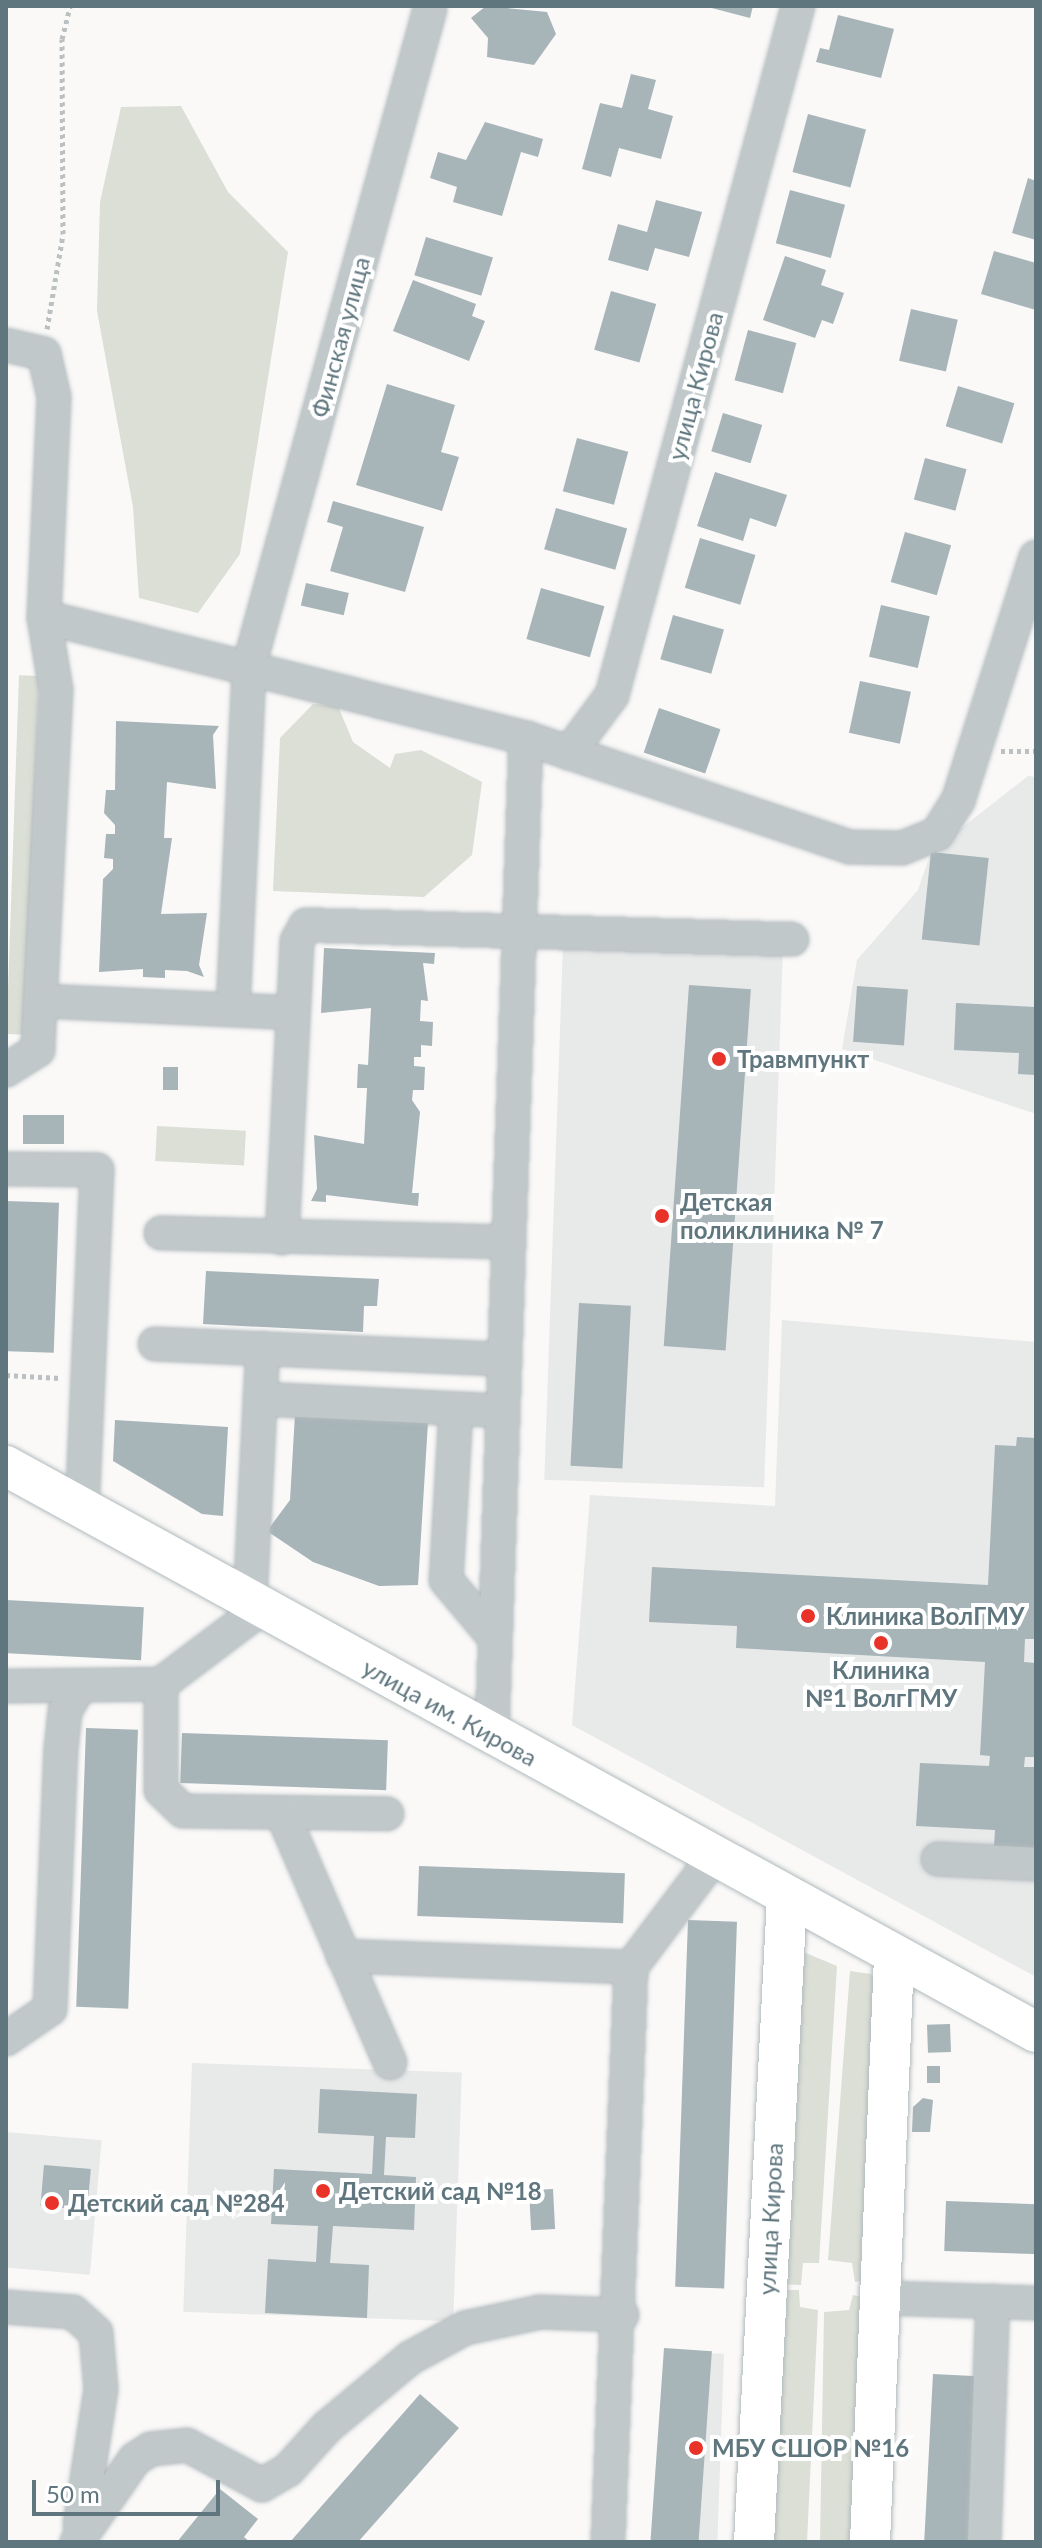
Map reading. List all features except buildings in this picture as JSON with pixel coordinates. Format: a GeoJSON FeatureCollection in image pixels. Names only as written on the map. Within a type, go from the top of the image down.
{"type":"FeatureCollection","features":[{"type":"Feature","properties":{"kind":"main road","name":"улица им. Кирова"},"geometry":{"type":"LineString","coordinates":[[6,1466],[1036,2032]]}},
{"type":"Feature","properties":{"kind":"main road","name":"улица Кирова"},"geometry":{"type":"LineString","coordinates":[[754,2542],[787,1897]]}},
{"type":"Feature","properties":{"kind":"main road"},"geometry":{"type":"LineString","coordinates":[[870,2542],[884,2298],[894,1956]]}},
{"type":"Feature","properties":{"kind":"street","name":"улица Кирова"},"geometry":{"type":"LineString","coordinates":[[569,753],[612,695],[798,6]]}},
{"type":"Feature","properties":{"kind":"street","name":"Финская улица"},"geometry":{"type":"LineString","coordinates":[[233,1010],[249,666],[430,9]]}},
{"type":"Feature","properties":{"kind":"street"},"geometry":{"type":"LineString","coordinates":[[6,345],[44,354],[54,397],[44,617],[56,690],[38,1050],[6,1070]]}},
{"type":"Feature","properties":{"kind":"street"},"geometry":{"type":"LineString","coordinates":[[44,617],[526,738],[850,847],[902,848],[937,834],[958,801],[1036,557]]}},
{"type":"Feature","properties":{"kind":"street"},"geometry":{"type":"LineString","coordinates":[[492,1735],[526,738]]}},
{"type":"Feature","properties":{"kind":"street"},"geometry":{"type":"LineString","coordinates":[[282,1238],[297,941],[306,925],[792,939]]}},
{"type":"Feature","properties":{"kind":"street"},"geometry":{"type":"LineString","coordinates":[[42,1001],[293,1013]]}},
{"type":"Feature","properties":{"kind":"street"},"geometry":{"type":"LineString","coordinates":[[6,1169],[97,1170],[82,1508]]}},
{"type":"Feature","properties":{"kind":"street"},"geometry":{"type":"LineString","coordinates":[[161,1233],[509,1242]]}},
{"type":"Feature","properties":{"kind":"street"},"geometry":{"type":"LineString","coordinates":[[155,1344],[505,1359]]}},
{"type":"Feature","properties":{"kind":"street"},"geometry":{"type":"LineString","coordinates":[[6,1686],[78,1689],[161,1684],[256,1605],[263,1348]]}},
{"type":"Feature","properties":{"kind":"street"},"geometry":{"type":"LineString","coordinates":[[260,1399],[503,1411]]}},
{"type":"Feature","properties":{"kind":"street"},"geometry":{"type":"LineString","coordinates":[[456,1409],[446,1580],[495,1638]]}},
{"type":"Feature","properties":{"kind":"street"},"geometry":{"type":"LineString","coordinates":[[161,1684],[161,1790],[183,1811],[387,1814]]}},
{"type":"Feature","properties":{"kind":"street"},"geometry":{"type":"LineString","coordinates":[[6,2039],[50,2009],[61,1749],[65,1711],[78,1689]]}},
{"type":"Feature","properties":{"kind":"street"},"geometry":{"type":"LineString","coordinates":[[282,1813],[390,2063]]}},
{"type":"Feature","properties":{"kind":"street"},"geometry":{"type":"LineString","coordinates":[[608,2542],[622,2315],[631,1967],[714,1857]]}},
{"type":"Feature","properties":{"kind":"street"},"geometry":{"type":"LineString","coordinates":[[938,1859],[1036,1864]]}},
{"type":"Feature","properties":{"kind":"street"},"geometry":{"type":"LineString","coordinates":[[343,1956],[631,1967]]}},
{"type":"Feature","properties":{"kind":"street"},"geometry":{"type":"LineString","coordinates":[[884,2298],[1036,2303]]}},
{"type":"Feature","properties":{"kind":"street"},"geometry":{"type":"LineString","coordinates":[[984,2542],[993,2301]]}},
{"type":"Feature","properties":{"kind":"street"},"geometry":{"type":"LineString","coordinates":[[6,2307],[73,2312],[96,2333],[97,2430],[77,2542]]}},
{"type":"Feature","properties":{"kind":"street"},"geometry":{"type":"LineString","coordinates":[[77,2542],[135,2459],[151,2449],[187,2445],[262,2485],[288,2470],[327,2427],[410,2358],[465,2328],[540,2312],[622,2315]]}},
{"type":"Feature","properties":{"kind":"path"},"geometry":{"type":"LineString","coordinates":[[44,354],[63,234],[62,39],[70,6]]}},
{"type":"Feature","properties":{"kind":"path"},"geometry":{"type":"LineString","coordinates":[[6,1375],[89,1379]]}},
{"type":"Feature","properties":{"kind":"shaded area"},"geometry":{"type":"Polygon","coordinates":[[[181,106],[228,192],[288,252],[240,554],[198,613],[139,598],[133,507],[97,311],[100,202],[121,107],[181,106]]]}},
{"type":"Feature","properties":{"kind":"shaded area"},"geometry":{"type":"Polygon","coordinates":[[[19,675],[39,676],[26,1035],[6,1034],[19,675]]]}},
{"type":"Feature","properties":{"kind":"shaded area"},"geometry":{"type":"Polygon","coordinates":[[[313,704],[338,706],[353,742],[390,768],[395,754],[421,750],[482,782],[472,855],[424,897],[273,891],[280,738],[313,704]]]}},
{"type":"Feature","properties":{"kind":"shaded area"},"geometry":{"type":"Polygon","coordinates":[[[1028,776],[1036,777],[1036,1114],[842,1049],[857,960],[918,890],[931,852],[1028,776]]]}},
{"type":"Feature","properties":{"kind":"shaded area","name":"Детская поликлиника № 7"},"geometry":{"type":"Polygon","coordinates":[[[563,944],[783,952],[764,1487],[544,1480],[563,944]]]}},
{"type":"Feature","properties":{"kind":"shaded area"},"geometry":{"type":"Polygon","coordinates":[[[157,1126],[246,1131],[244,1166],[155,1161],[157,1126]]]}},
{"type":"Feature","properties":{"kind":"shaded area","name":"Клиника ВолГМУ"},"geometry":{"type":"Polygon","coordinates":[[[782,1320],[1036,1342],[1036,1977],[572,1725],[590,1495],[775,1506],[782,1320]]]}},
{"type":"Feature","properties":{"kind":"shaded area"},"geometry":{"type":"Polygon","coordinates":[[[801,1951],[837,1966],[819,2263],[803,2263],[801,2285],[775,2284],[801,1951]]]}},
{"type":"Feature","properties":{"kind":"shaded area"},"geometry":{"type":"Polygon","coordinates":[[[850,1971],[871,1974],[879,1990],[871,2280],[855,2282],[852,2263],[828,2260],[850,1971]]]}},
{"type":"Feature","properties":{"kind":"shaded area","name":"Детский сад №18"},"geometry":{"type":"Polygon","coordinates":[[[192,2063],[462,2072],[453,2321],[183,2312],[192,2063]]]}},
{"type":"Feature","properties":{"kind":"shaded area","name":"Детский сад №284"},"geometry":{"type":"Polygon","coordinates":[[[6,2132],[102,2140],[90,2275],[6,2268],[6,2132]]]}},
{"type":"Feature","properties":{"kind":"shaded area"},"geometry":{"type":"Polygon","coordinates":[[[775,2290],[799,2290],[800,2307],[818,2310],[807,2542],[765,2542],[775,2290]]]}},
{"type":"Feature","properties":{"kind":"shaded area"},"geometry":{"type":"Polygon","coordinates":[[[853,2295],[868,2298],[856,2542],[820,2542],[824,2312],[849,2310],[853,2295]]]}},
{"type":"Feature","properties":{"kind":"shaded area","name":"МБУ СШОР №16"},"geometry":{"type":"Polygon","coordinates":[[[677,2352],[724,2354],[717,2542],[670,2542],[677,2352]]]}},
{"type":"Feature","properties":{"kind":"place","name":"Травмпункт"},"geometry":{"type":"Point","coordinates":[719,1059]}},
{"type":"Feature","properties":{"kind":"place","name":"Детская поликлиника № 7"},"geometry":{"type":"Point","coordinates":[662,1216]}},
{"type":"Feature","properties":{"kind":"place","name":"Клиника ВолГМУ"},"geometry":{"type":"Point","coordinates":[808,1616]}},
{"type":"Feature","properties":{"kind":"place","name":"Клиника №1 ВолгГМУ"},"geometry":{"type":"Point","coordinates":[881,1643]}},
{"type":"Feature","properties":{"kind":"place","name":"Детский сад №18"},"geometry":{"type":"Point","coordinates":[323,2191]}},
{"type":"Feature","properties":{"kind":"place","name":"Детский сад №284"},"geometry":{"type":"Point","coordinates":[52,2203]}},
{"type":"Feature","properties":{"kind":"place","name":"МБУ СШОР №16"},"geometry":{"type":"Point","coordinates":[696,2448]}}]}
